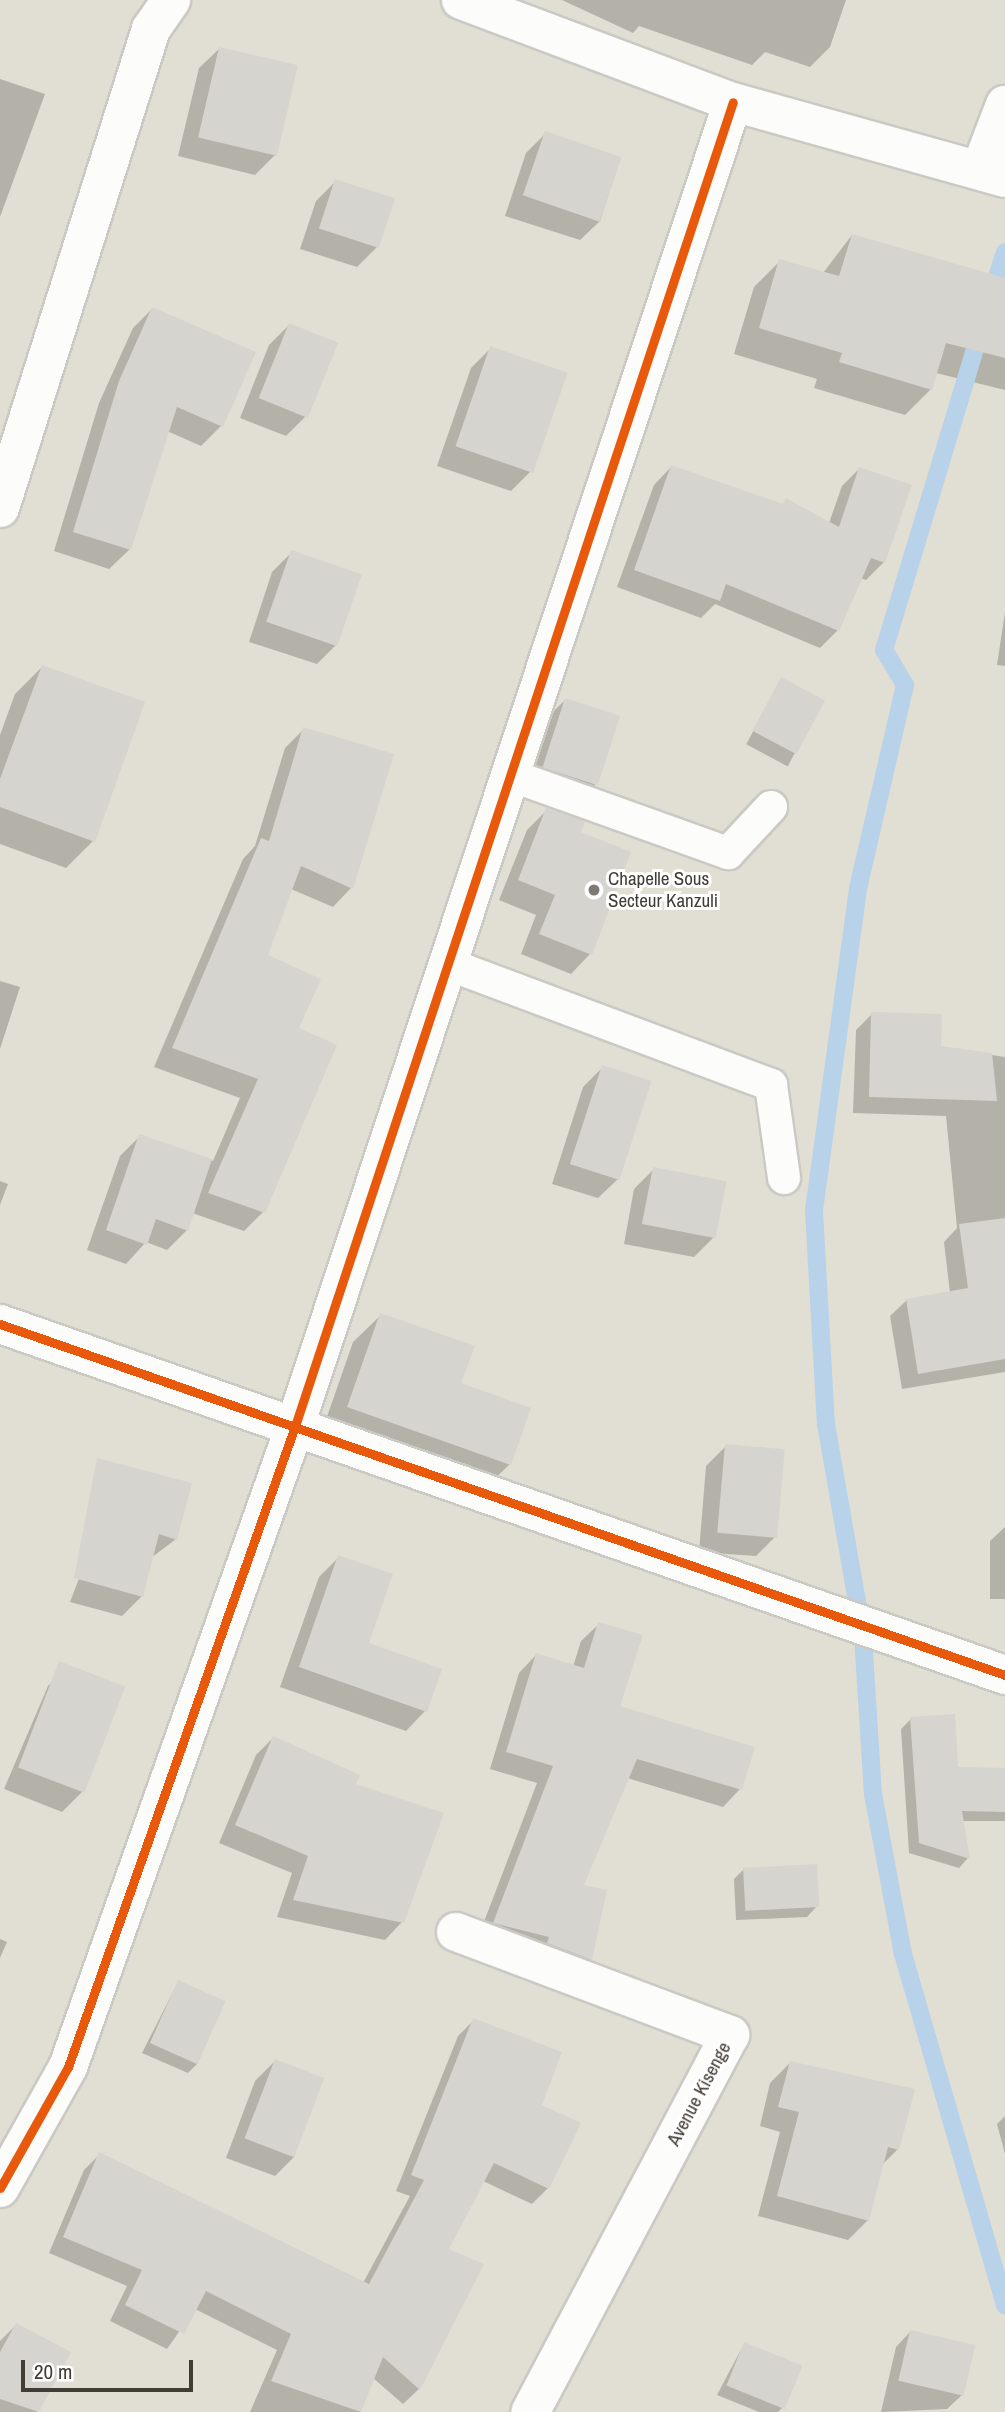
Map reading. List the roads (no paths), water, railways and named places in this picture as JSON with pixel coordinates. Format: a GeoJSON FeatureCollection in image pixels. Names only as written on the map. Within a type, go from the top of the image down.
{"type":"FeatureCollection","features":[{"type":"Feature","properties":{"kind":"street"},"geometry":{"type":"LineString","coordinates":[[0,509],[152,29],[171,0]]}},
{"type":"Feature","properties":{"kind":"street"},"geometry":{"type":"LineString","coordinates":[[461,0],[733,102],[993,174],[1005,105]]}},
{"type":"Feature","properties":{"kind":"street"},"geometry":{"type":"LineString","coordinates":[[0,2188],[68,2067],[296,1423],[733,102]]}},
{"type":"Feature","properties":{"kind":"street"},"geometry":{"type":"LineString","coordinates":[[0,1324],[296,1423],[865,1629],[1005,1675]]}},
{"type":"Feature","properties":{"kind":"street","name":"Avenue Kisenge"},"geometry":{"type":"LineString","coordinates":[[456,1932],[730,2035],[530,2412]]}},
{"type":"Feature","properties":{"kind":"lane"},"geometry":{"type":"LineString","coordinates":[[510,775],[729,853],[771,807]]}},
{"type":"Feature","properties":{"kind":"lane"},"geometry":{"type":"LineString","coordinates":[[448,964],[771,1085],[784,1178]]}},
{"type":"Feature","properties":{"kind":"waterway"},"geometry":{"type":"LineString","coordinates":[[990,299],[1005,252]]}},
{"type":"Feature","properties":{"kind":"waterway"},"geometry":{"type":"LineString","coordinates":[[981,329],[884,650],[905,685],[858,889],[814,1211],[826,1424],[863,1636],[873,1794],[903,1954],[1005,2305]]}},
{"type":"Feature","properties":{"kind":"place","name":"Chapelle Sous Secteur Kanzuli"},"geometry":{"type":"Point","coordinates":[594,890]}}]}
